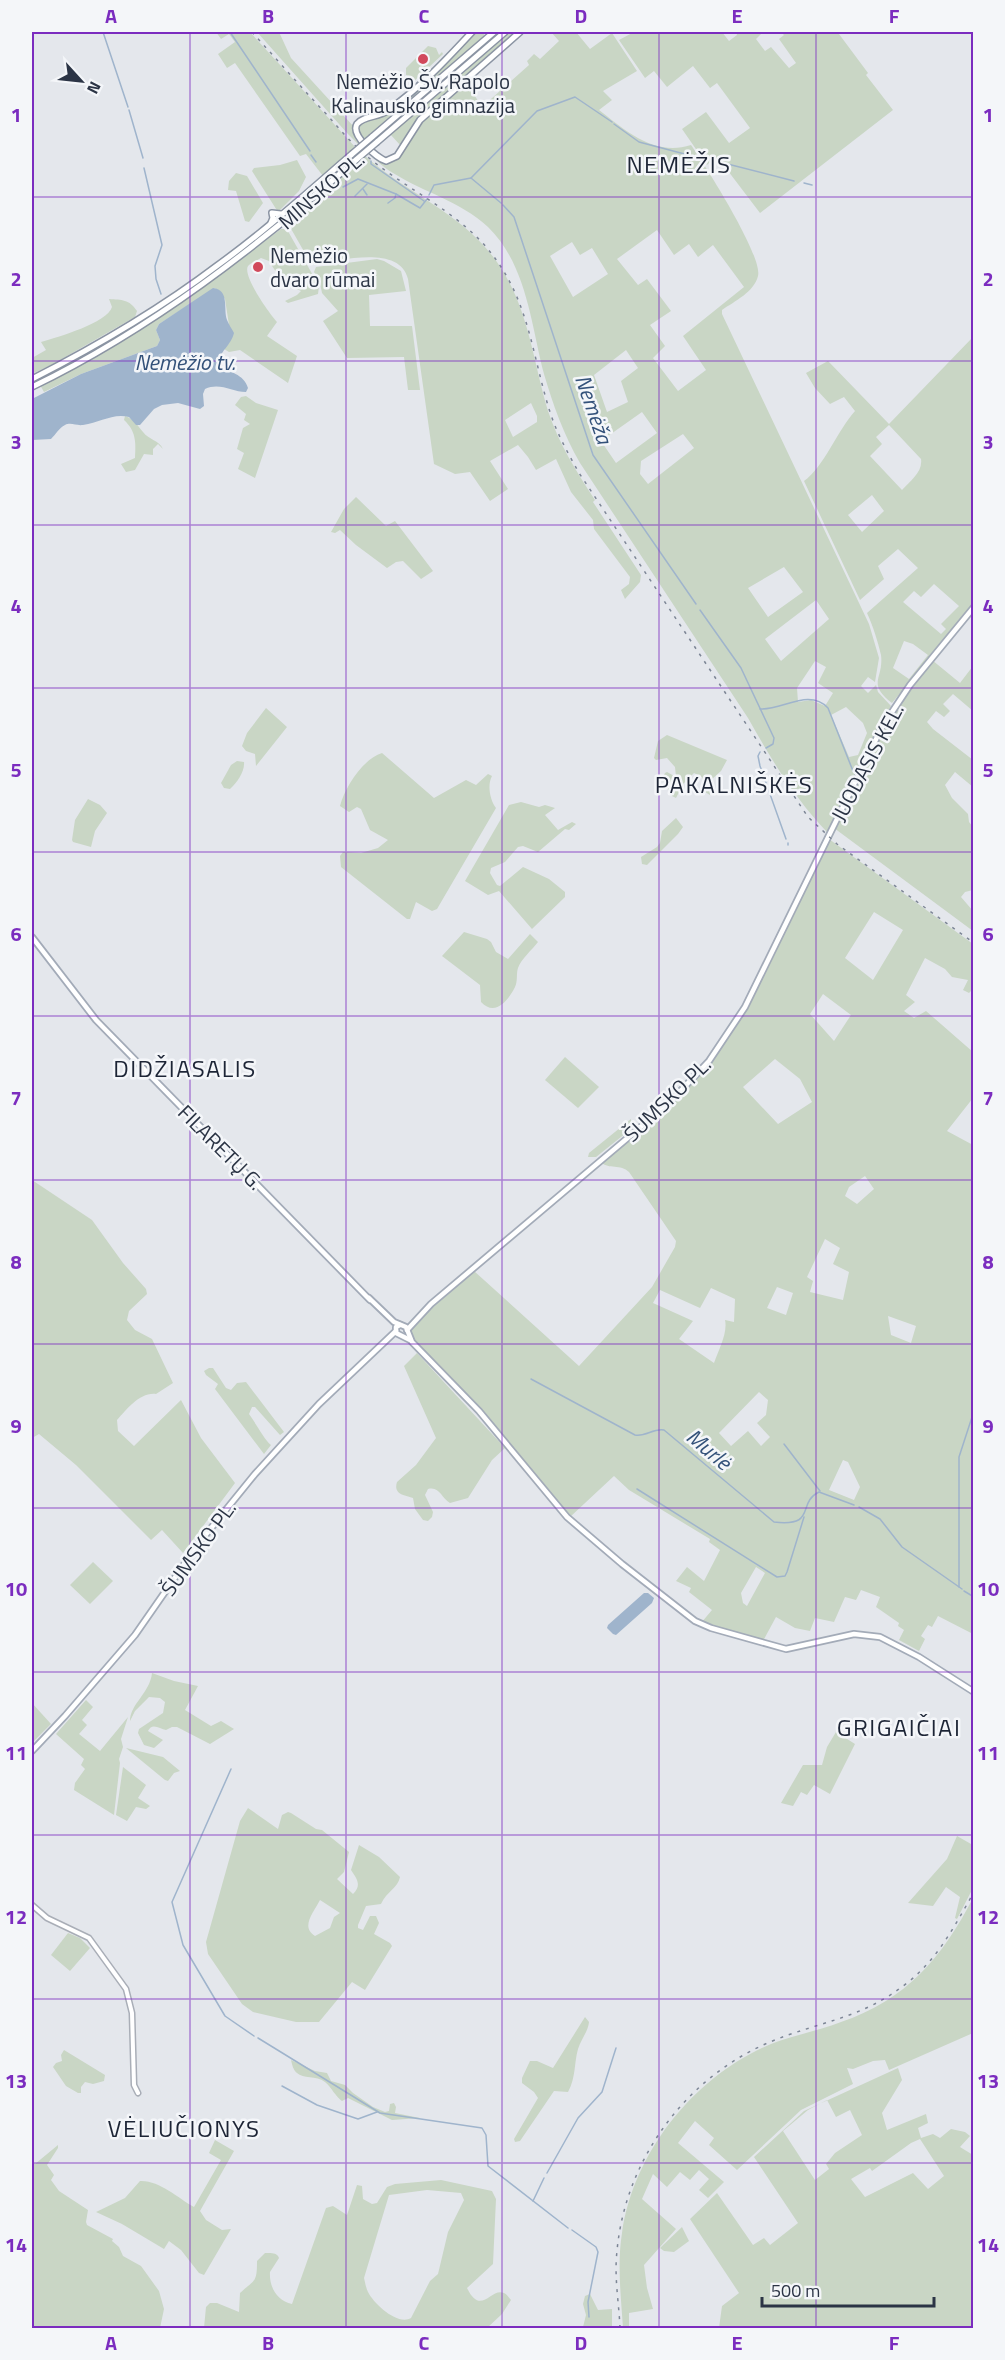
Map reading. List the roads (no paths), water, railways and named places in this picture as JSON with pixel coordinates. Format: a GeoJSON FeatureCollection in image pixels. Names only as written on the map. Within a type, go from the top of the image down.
{"type":"FeatureCollection","features":[{"type":"Feature","properties":{"kind":"highway"},"geometry":{"type":"LineString","coordinates":[[472,32],[435,71],[399,101],[384,113],[357,124],[358,136],[380,158],[386,161],[394,159],[420,120],[520,32]]}},
{"type":"Feature","properties":{"kind":"highway"},"geometry":{"type":"LineString","coordinates":[[484,40],[485,32]]}},
{"type":"Feature","properties":{"kind":"highway","name":"MINSKO PL."},"geometry":{"type":"LineString","coordinates":[[32,379],[145,316],[219,265],[283,214],[494,32]]}},
{"type":"Feature","properties":{"kind":"highway","name":"MINSKO PL."},"geometry":{"type":"LineString","coordinates":[[32,387],[107,346],[200,287],[260,242],[505,32]]}},
{"type":"Feature","properties":{"kind":"main road","name":"JUODASIS KEL."},"geometry":{"type":"LineString","coordinates":[[829,835],[877,735],[894,706],[974,607]]}},
{"type":"Feature","properties":{"kind":"main road","name":"ŠUMSKO PL."},"geometry":{"type":"LineString","coordinates":[[32,1751],[140,1628],[199,1543],[255,1474],[320,1404],[431,1304],[663,1108],[701,1071],[725,1040],[745,1007],[829,835]]}},
{"type":"Feature","properties":{"kind":"main road","name":"FILARETŲ G."},"geometry":{"type":"LineString","coordinates":[[32,937],[96,1020],[479,1411],[567,1517],[645,1582],[695,1621],[711,1628],[786,1649],[854,1634],[880,1637],[917,1656],[974,1692]]}},
{"type":"Feature","properties":{"kind":"main road"},"geometry":{"type":"LineString","coordinates":[[32,1905],[47,1918],[86,1936],[126,1989],[132,2007],[134,2085],[138,2093]]}},
{"type":"Feature","properties":{"kind":"water","name":"Nemėžio tv."},"geometry":{"type":"Polygon","coordinates":[[[213,288],[218,289],[224,296],[227,320],[234,333],[220,356],[218,365],[243,379],[248,388],[246,392],[210,387],[205,389],[204,406],[200,409],[178,403],[162,405],[154,409],[140,425],[136,425],[129,417],[117,416],[83,425],[67,424],[51,439],[32,440],[32,399],[81,374],[157,346],[160,340],[156,330],[159,324],[213,288]]]}},
{"type":"Feature","properties":{"kind":"water"},"geometry":{"type":"Polygon","coordinates":[[[644,1593],[654,1598],[652,1603],[616,1635],[613,1634],[607,1628],[608,1625],[644,1593]]]}},
{"type":"Feature","properties":{"kind":"waterway"},"geometry":{"type":"LineString","coordinates":[[103,32],[128,107]]}},
{"type":"Feature","properties":{"kind":"waterway","name":"Nemėža"},"geometry":{"type":"LineString","coordinates":[[230,32],[310,151]]}},
{"type":"Feature","properties":{"kind":"waterway"},"geometry":{"type":"LineString","coordinates":[[471,178],[537,111],[575,97],[612,122]]}},
{"type":"Feature","properties":{"kind":"waterway"},"geometry":{"type":"LineString","coordinates":[[129,110],[143,158]]}},
{"type":"Feature","properties":{"kind":"waterway"},"geometry":{"type":"LineString","coordinates":[[614,124],[639,142],[696,157]]}},
{"type":"Feature","properties":{"kind":"waterway","name":"Nemėža"},"geometry":{"type":"LineString","coordinates":[[311,155],[316,162]]}},
{"type":"Feature","properties":{"kind":"waterway"},"geometry":{"type":"LineString","coordinates":[[704,158],[794,181]]}},
{"type":"Feature","properties":{"kind":"waterway"},"geometry":{"type":"LineString","coordinates":[[371,161],[371,164],[424,201]]}},
{"type":"Feature","properties":{"kind":"waterway"},"geometry":{"type":"LineString","coordinates":[[144,168],[162,245],[155,266],[161,294]]}},
{"type":"Feature","properties":{"kind":"waterway","name":"Nemėža"},"geometry":{"type":"LineString","coordinates":[[429,195],[434,185],[471,178],[501,203]]}},
{"type":"Feature","properties":{"kind":"waterway","name":"Nemėža"},"geometry":{"type":"LineString","coordinates":[[343,187],[358,179],[396,194],[420,208],[427,199]]}},
{"type":"Feature","properties":{"kind":"waterway"},"geometry":{"type":"LineString","coordinates":[[804,183],[812,185]]}},
{"type":"Feature","properties":{"kind":"waterway"},"geometry":{"type":"LineString","coordinates":[[355,196],[367,184]]}},
{"type":"Feature","properties":{"kind":"waterway"},"geometry":{"type":"LineString","coordinates":[[363,189],[367,195]]}},
{"type":"Feature","properties":{"kind":"waterway"},"geometry":{"type":"LineString","coordinates":[[388,203],[395,198],[396,194]]}},
{"type":"Feature","properties":{"kind":"waterway","name":"Nemėža"},"geometry":{"type":"LineString","coordinates":[[503,205],[514,217],[593,455],[696,604]]}},
{"type":"Feature","properties":{"kind":"waterway","name":"Nemėža"},"geometry":{"type":"LineString","coordinates":[[700,610],[741,668],[774,738],[773,744],[766,748]]}},
{"type":"Feature","properties":{"kind":"waterway"},"geometry":{"type":"LineString","coordinates":[[760,709],[795,701],[821,702],[828,708],[853,771]]}},
{"type":"Feature","properties":{"kind":"waterway","name":"Nemėža"},"geometry":{"type":"LineString","coordinates":[[760,752],[758,756],[760,766],[786,839]]}},
{"type":"Feature","properties":{"kind":"waterway","name":"Murlė"},"geometry":{"type":"LineString","coordinates":[[531,1379],[635,1435],[664,1430],[774,1522],[788,1523],[802,1518],[808,1502],[819,1492],[854,1505]]}},
{"type":"Feature","properties":{"kind":"waterway"},"geometry":{"type":"LineString","coordinates":[[959,1587],[959,1457],[973,1414]]}},
{"type":"Feature","properties":{"kind":"waterway"},"geometry":{"type":"LineString","coordinates":[[784,1444],[820,1491]]}},
{"type":"Feature","properties":{"kind":"waterway"},"geometry":{"type":"LineString","coordinates":[[637,1489],[777,1577],[785,1576],[787,1572],[804,1517]]}},
{"type":"Feature","properties":{"kind":"waterway","name":"Murlė"},"geometry":{"type":"LineString","coordinates":[[859,1507],[880,1519],[902,1547],[962,1589]]}},
{"type":"Feature","properties":{"kind":"waterway","name":"Murlė"},"geometry":{"type":"LineString","coordinates":[[964,1591],[974,1597]]}},
{"type":"Feature","properties":{"kind":"waterway"},"geometry":{"type":"LineString","coordinates":[[231,1769],[172,1902],[183,1945],[225,2016],[254,2036]]}},
{"type":"Feature","properties":{"kind":"waterway"},"geometry":{"type":"LineString","coordinates":[[258,2038],[380,2113],[482,2128],[486,2135],[488,2166],[568,2228]]}},
{"type":"Feature","properties":{"kind":"waterway"},"geometry":{"type":"LineString","coordinates":[[547,2173],[578,2118],[602,2092],[616,2048]]}},
{"type":"Feature","properties":{"kind":"waterway"},"geometry":{"type":"LineString","coordinates":[[282,2086],[317,2105],[358,2119],[377,2112]]}},
{"type":"Feature","properties":{"kind":"waterway"},"geometry":{"type":"LineString","coordinates":[[533,2201],[544,2178]]}},
{"type":"Feature","properties":{"kind":"waterway"},"geometry":{"type":"LineString","coordinates":[[572,2230],[596,2247],[598,2252],[588,2302],[589,2317]]}},
{"type":"Feature","properties":{"kind":"railway"},"geometry":{"type":"LineString","coordinates":[[252,32],[358,148],[386,171],[457,220],[488,249],[501,267],[519,301],[553,420],[579,473],[808,817],[837,844],[974,943]]}},
{"type":"Feature","properties":{"kind":"railway"},"geometry":{"type":"LineString","coordinates":[[620,2328],[616,2261],[622,2217],[632,2185],[647,2154],[665,2126],[687,2100],[712,2077],[740,2057],[788,2035],[857,2012],[890,1995],[907,1983],[937,1952],[974,1892]]}},
{"type":"Feature","properties":{"kind":"place","name":"Nemėžio Šv. Rapolo Kalinausko gimnazija"},"geometry":{"type":"Point","coordinates":[423,59]}},
{"type":"Feature","properties":{"kind":"place","name":"Nemėžio dvaro rūmai"},"geometry":{"type":"Point","coordinates":[258,267]}},
{"type":"Feature","properties":{"kind":"district","name":"NEMĖŽIS"},"geometry":{"type":"Point","coordinates":[679,164]}},
{"type":"Feature","properties":{"kind":"district","name":"PAKALNIŠKĖS"},"geometry":{"type":"Point","coordinates":[734,784]}},
{"type":"Feature","properties":{"kind":"district","name":"DIDŽIASALIS"},"geometry":{"type":"Point","coordinates":[185,1068]}},
{"type":"Feature","properties":{"kind":"district","name":"GRIGAIČIAI"},"geometry":{"type":"Point","coordinates":[899,1727]}},
{"type":"Feature","properties":{"kind":"district","name":"VĖLIUČIONYS"},"geometry":{"type":"Point","coordinates":[184,2128]}}]}
